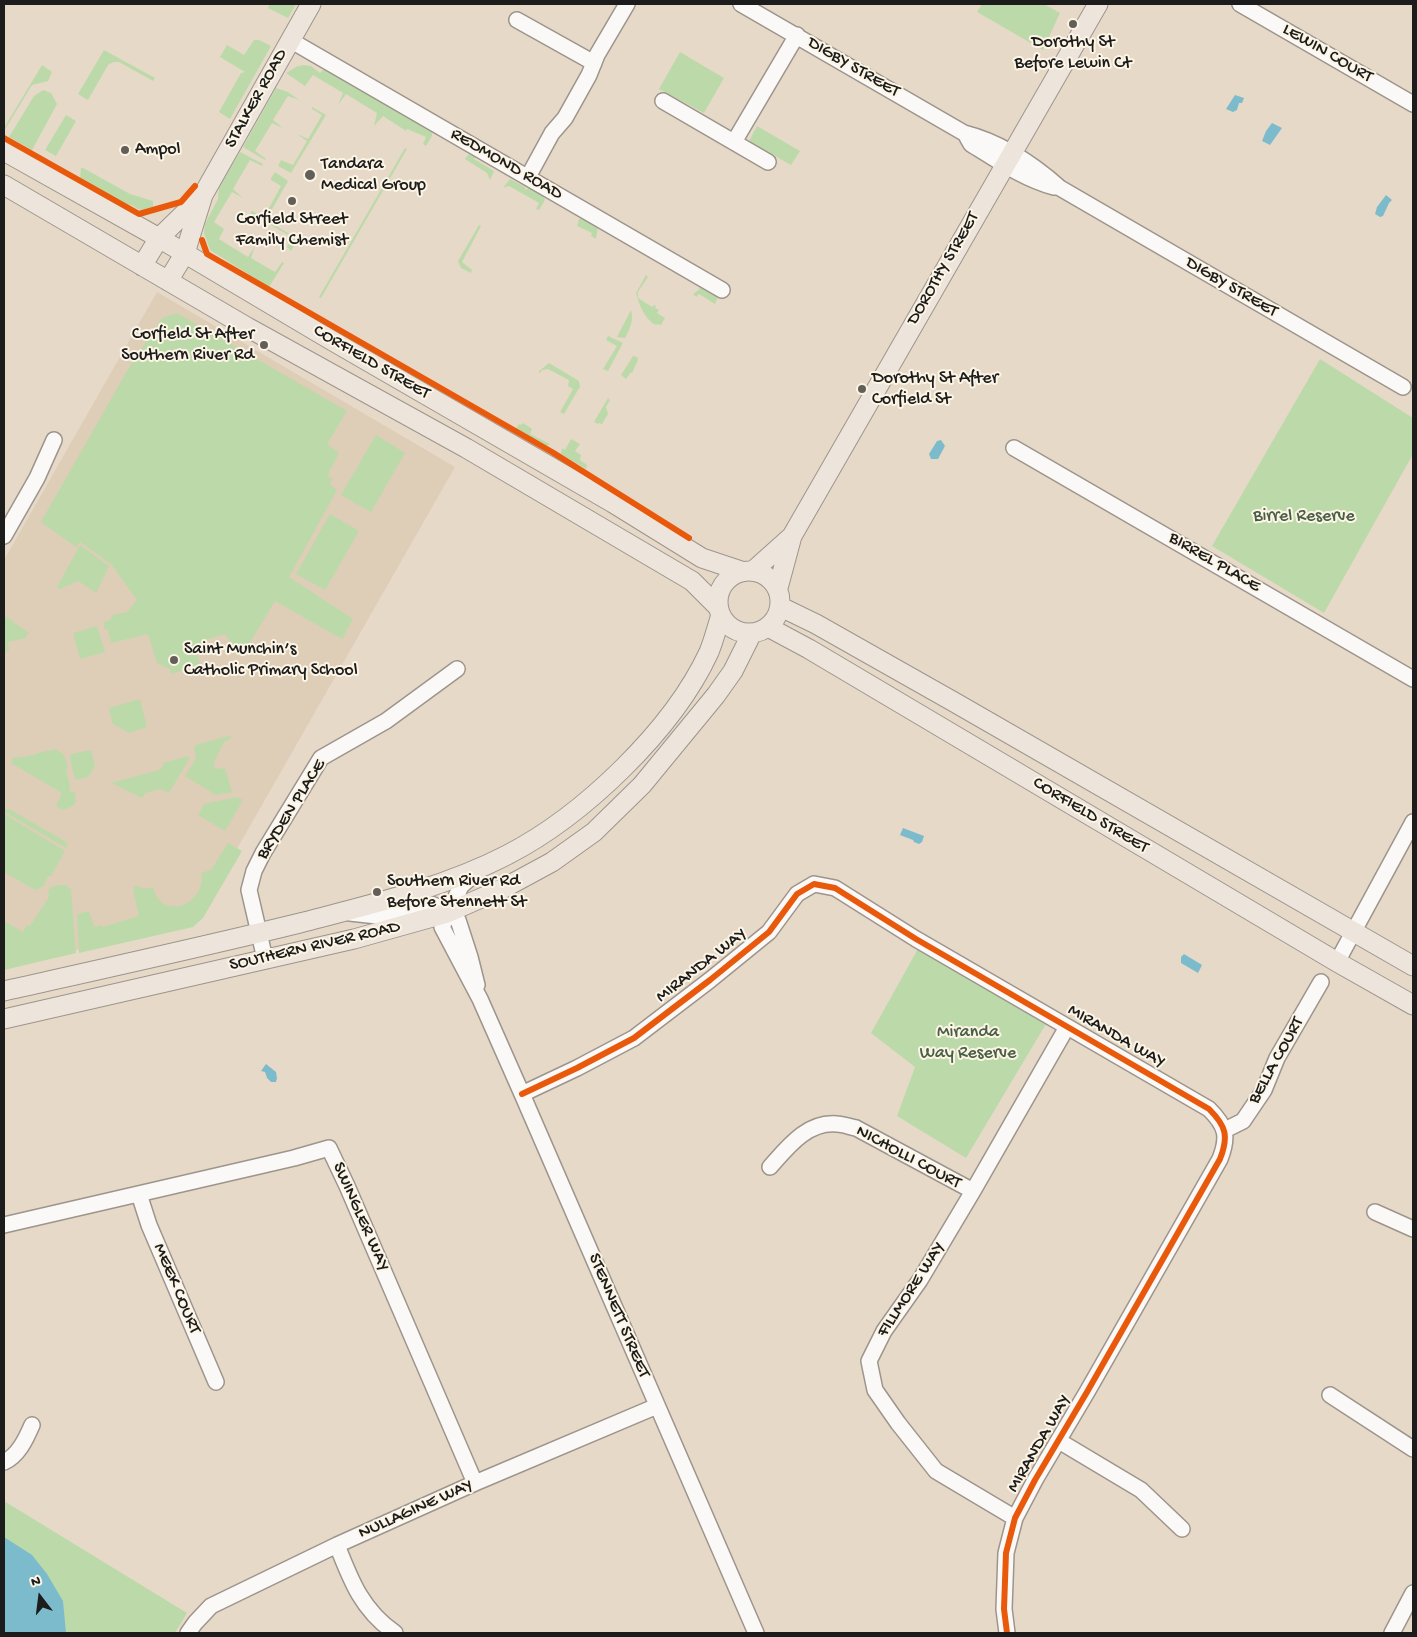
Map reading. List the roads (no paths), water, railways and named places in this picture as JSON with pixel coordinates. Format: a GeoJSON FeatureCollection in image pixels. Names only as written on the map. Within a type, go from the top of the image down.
{"type":"FeatureCollection","features":[{"type":"Feature","properties":{"kind":"main road","name":"STALKER ROAD"},"geometry":{"type":"LineString","coordinates":[[168,281],[185,253],[203,195],[311,4]]}},
{"type":"Feature","properties":{"kind":"main road","name":"DOROTHY STREET"},"geometry":{"type":"LineString","coordinates":[[779,598],[792,536],[1098,4]]}},
{"type":"Feature","properties":{"kind":"main road","name":"CORFIELD STREET"},"geometry":{"type":"LineString","coordinates":[[4,151],[159,238],[331,340],[613,502],[702,558],[747,571]]}},
{"type":"Feature","properties":{"kind":"main road","name":"CORFIELD STREET"},"geometry":{"type":"LineString","coordinates":[[4,185],[304,360],[466,448],[692,581],[720,611]]}},
{"type":"Feature","properties":{"kind":"main road","name":"STALKER ROAD"},"geometry":{"type":"LineString","coordinates":[[142,266],[159,238],[203,195]]}},
{"type":"Feature","properties":{"kind":"main road","name":"DOROTHY STREET"},"geometry":{"type":"LineString","coordinates":[[747,571],[792,536]]}},
{"type":"Feature","properties":{"kind":"main road"},"geometry":{"type":"LineString","coordinates":[[747,571],[764,574],[772,580],[779,598],[774,621],[760,630],[742,632],[733,629],[726,623],[720,611],[718,598],[720,589],[732,575],[747,571]]}},
{"type":"Feature","properties":{"kind":"main road","name":"CORFIELD STREET"},"geometry":{"type":"LineString","coordinates":[[779,598],[816,624],[1413,966]]}},
{"type":"Feature","properties":{"kind":"main road","name":"SOUTHERN RIVER ROAD"},"geometry":{"type":"LineString","coordinates":[[4,991],[342,912],[410,892],[485,865],[507,855],[554,826],[610,781],[639,751],[677,706],[694,680],[710,649],[720,611]]}},
{"type":"Feature","properties":{"kind":"main road","name":"CORFIELD STREET"},"geometry":{"type":"LineString","coordinates":[[760,630],[809,649],[1337,962],[1413,1005]]}},
{"type":"Feature","properties":{"kind":"main road","name":"SOUTHERN RIVER ROAD"},"geometry":{"type":"LineString","coordinates":[[4,1019],[354,939],[447,913],[504,888],[552,862],[594,832],[642,785],[716,695],[760,630]]}},
{"type":"Feature","properties":{"kind":"street"},"geometry":{"type":"LineString","coordinates":[[528,177],[552,133],[565,118],[589,75],[597,54],[627,4]]}},
{"type":"Feature","properties":{"kind":"street","name":"DIGBY STREET"},"geometry":{"type":"LineString","coordinates":[[741,4],[964,133],[971,144],[1008,158],[1042,184],[1060,188],[1403,387]]}},
{"type":"Feature","properties":{"kind":"street","name":"LEWIN COURT"},"geometry":{"type":"LineString","coordinates":[[1240,4],[1413,104]]}},
{"type":"Feature","properties":{"kind":"street"},"geometry":{"type":"LineString","coordinates":[[517,20],[594,63]]}},
{"type":"Feature","properties":{"kind":"street"},"geometry":{"type":"LineString","coordinates":[[734,142],[797,35]]}},
{"type":"Feature","properties":{"kind":"street","name":"REDMOND ROAD"},"geometry":{"type":"LineString","coordinates":[[290,40],[722,290]]}},
{"type":"Feature","properties":{"kind":"street"},"geometry":{"type":"LineString","coordinates":[[663,101],[768,162]]}},
{"type":"Feature","properties":{"kind":"street"},"geometry":{"type":"LineString","coordinates":[[4,536],[37,478],[54,440]]}},
{"type":"Feature","properties":{"kind":"street","name":"BIRREL PLACE"},"geometry":{"type":"LineString","coordinates":[[1014,448],[1413,679]]}},
{"type":"Feature","properties":{"kind":"street","name":"BRYDEN PLACE"},"geometry":{"type":"LineString","coordinates":[[265,959],[249,890],[254,871],[321,758],[386,721],[457,669]]}},
{"type":"Feature","properties":{"kind":"street"},"geometry":{"type":"LineString","coordinates":[[1337,962],[1411,830]]}},
{"type":"Feature","properties":{"kind":"street"},"geometry":{"type":"LineString","coordinates":[[447,913],[460,886],[485,865]]}},
{"type":"Feature","properties":{"kind":"street","name":"MIRANDA WAY"},"geometry":{"type":"LineString","coordinates":[[522,1094],[634,1038],[770,932],[798,894],[814,884],[835,888],[916,939],[1209,1109],[1220,1120],[1225,1130],[1225,1147],[1220,1159],[1015,1518],[1006,1553],[1004,1609],[1007,1633]]}},
{"type":"Feature","properties":{"kind":"street","name":"STENNETT STREET"},"geometry":{"type":"LineString","coordinates":[[342,912],[377,916],[414,905],[431,904],[458,920],[473,966],[480,999],[756,1633]]}},
{"type":"Feature","properties":{"kind":"street","name":"BELLA COURT"},"geometry":{"type":"LineString","coordinates":[[1225,1130],[1243,1121],[1264,1090],[1278,1058],[1321,982]]}},
{"type":"Feature","properties":{"kind":"street","name":"FILLMORE WAY"},"geometry":{"type":"LineString","coordinates":[[1015,1518],[936,1471],[875,1390],[869,1361],[884,1330],[920,1280],[1068,1027]]}},
{"type":"Feature","properties":{"kind":"street","name":"NICHOLLI COURT"},"geometry":{"type":"LineString","coordinates":[[770,1167],[795,1139],[821,1125],[836,1124],[856,1128],[973,1191]]}},
{"type":"Feature","properties":{"kind":"street","name":"SWINGLER WAY"},"geometry":{"type":"LineString","coordinates":[[4,1225],[294,1158],[329,1148],[475,1483]]}},
{"type":"Feature","properties":{"kind":"street","name":"MEEK COURT"},"geometry":{"type":"LineString","coordinates":[[139,1194],[149,1225],[216,1382]]}},
{"type":"Feature","properties":{"kind":"street"},"geometry":{"type":"LineString","coordinates":[[1375,1212],[1413,1229]]}},
{"type":"Feature","properties":{"kind":"street"},"geometry":{"type":"LineString","coordinates":[[1330,1395],[1413,1449]]}},
{"type":"Feature","properties":{"kind":"street","name":"NULLAGINE WAY"},"geometry":{"type":"LineString","coordinates":[[188,1633],[211,1606],[337,1545],[475,1483],[657,1406]]}},
{"type":"Feature","properties":{"kind":"street"},"geometry":{"type":"LineString","coordinates":[[4,1462],[18,1451],[32,1425]]}},
{"type":"Feature","properties":{"kind":"street"},"geometry":{"type":"LineString","coordinates":[[1058,1441],[1141,1490],[1182,1529]]}},
{"type":"Feature","properties":{"kind":"street"},"geometry":{"type":"LineString","coordinates":[[337,1545],[355,1589],[368,1608],[384,1626],[394,1633]]}},
{"type":"Feature","properties":{"kind":"street"},"geometry":{"type":"LineString","coordinates":[[1392,1633],[1413,1593]]}},
{"type":"Feature","properties":{"kind":"water"},"geometry":{"type":"Polygon","coordinates":[[[1235,95],[1244,98],[1242,103],[1239,103],[1237,110],[1233,112],[1226,109],[1235,95]]]}},
{"type":"Feature","properties":{"kind":"water"},"geometry":{"type":"Polygon","coordinates":[[[1272,123],[1282,128],[1270,145],[1262,141],[1272,123]]]}},
{"type":"Feature","properties":{"kind":"water"},"geometry":{"type":"Polygon","coordinates":[[[1386,195],[1392,200],[1383,216],[1380,217],[1375,214],[1377,207],[1386,195]]]}},
{"type":"Feature","properties":{"kind":"water"},"geometry":{"type":"Polygon","coordinates":[[[941,440],[945,446],[938,459],[931,459],[929,454],[937,441],[941,440]]]}},
{"type":"Feature","properties":{"kind":"water"},"geometry":{"type":"Polygon","coordinates":[[[903,828],[924,836],[922,842],[919,844],[900,835],[903,828]]]}},
{"type":"Feature","properties":{"kind":"water"},"geometry":{"type":"Polygon","coordinates":[[[1184,954],[1202,965],[1198,973],[1181,963],[1181,957],[1184,954]]]}},
{"type":"Feature","properties":{"kind":"water"},"geometry":{"type":"Polygon","coordinates":[[[266,1064],[276,1072],[276,1082],[271,1082],[265,1072],[261,1071],[266,1064]]]}},
{"type":"Feature","properties":{"kind":"water"},"geometry":{"type":"Polygon","coordinates":[[[4,1537],[32,1555],[47,1574],[63,1601],[66,1633],[4,1633],[4,1537]]]}},
{"type":"Feature","properties":{"kind":"place","name":"Dorothy St Before Lewin Ct"},"geometry":{"type":"Point","coordinates":[1073,24]}},
{"type":"Feature","properties":{"kind":"place","name":"Ampol"},"geometry":{"type":"Point","coordinates":[125,150]}},
{"type":"Feature","properties":{"kind":"place","name":"Tandara Medical Group"},"geometry":{"type":"Point","coordinates":[310,175]}},
{"type":"Feature","properties":{"kind":"place","name":"Corfield Street Family Chemist"},"geometry":{"type":"Point","coordinates":[292,201]}},
{"type":"Feature","properties":{"kind":"place","name":"Corfield St After Southern River Rd"},"geometry":{"type":"Point","coordinates":[264,345]}},
{"type":"Feature","properties":{"kind":"place","name":"Dorothy St After Corfield St"},"geometry":{"type":"Point","coordinates":[862,389]}},
{"type":"Feature","properties":{"kind":"place","name":"Saint Munchin’s Catholic Primary School"},"geometry":{"type":"Point","coordinates":[174,660]}},
{"type":"Feature","properties":{"kind":"place","name":"Southern River Rd Before Stennett St"},"geometry":{"type":"Point","coordinates":[377,892]}},
{"type":"Feature","properties":{"kind":"park label","name":"Birrel Reserve"},"geometry":{"type":"Point","coordinates":[1304,517]}},
{"type":"Feature","properties":{"kind":"park label","name":"Miranda Way Reserve"},"geometry":{"type":"Point","coordinates":[968,1043]}}]}
